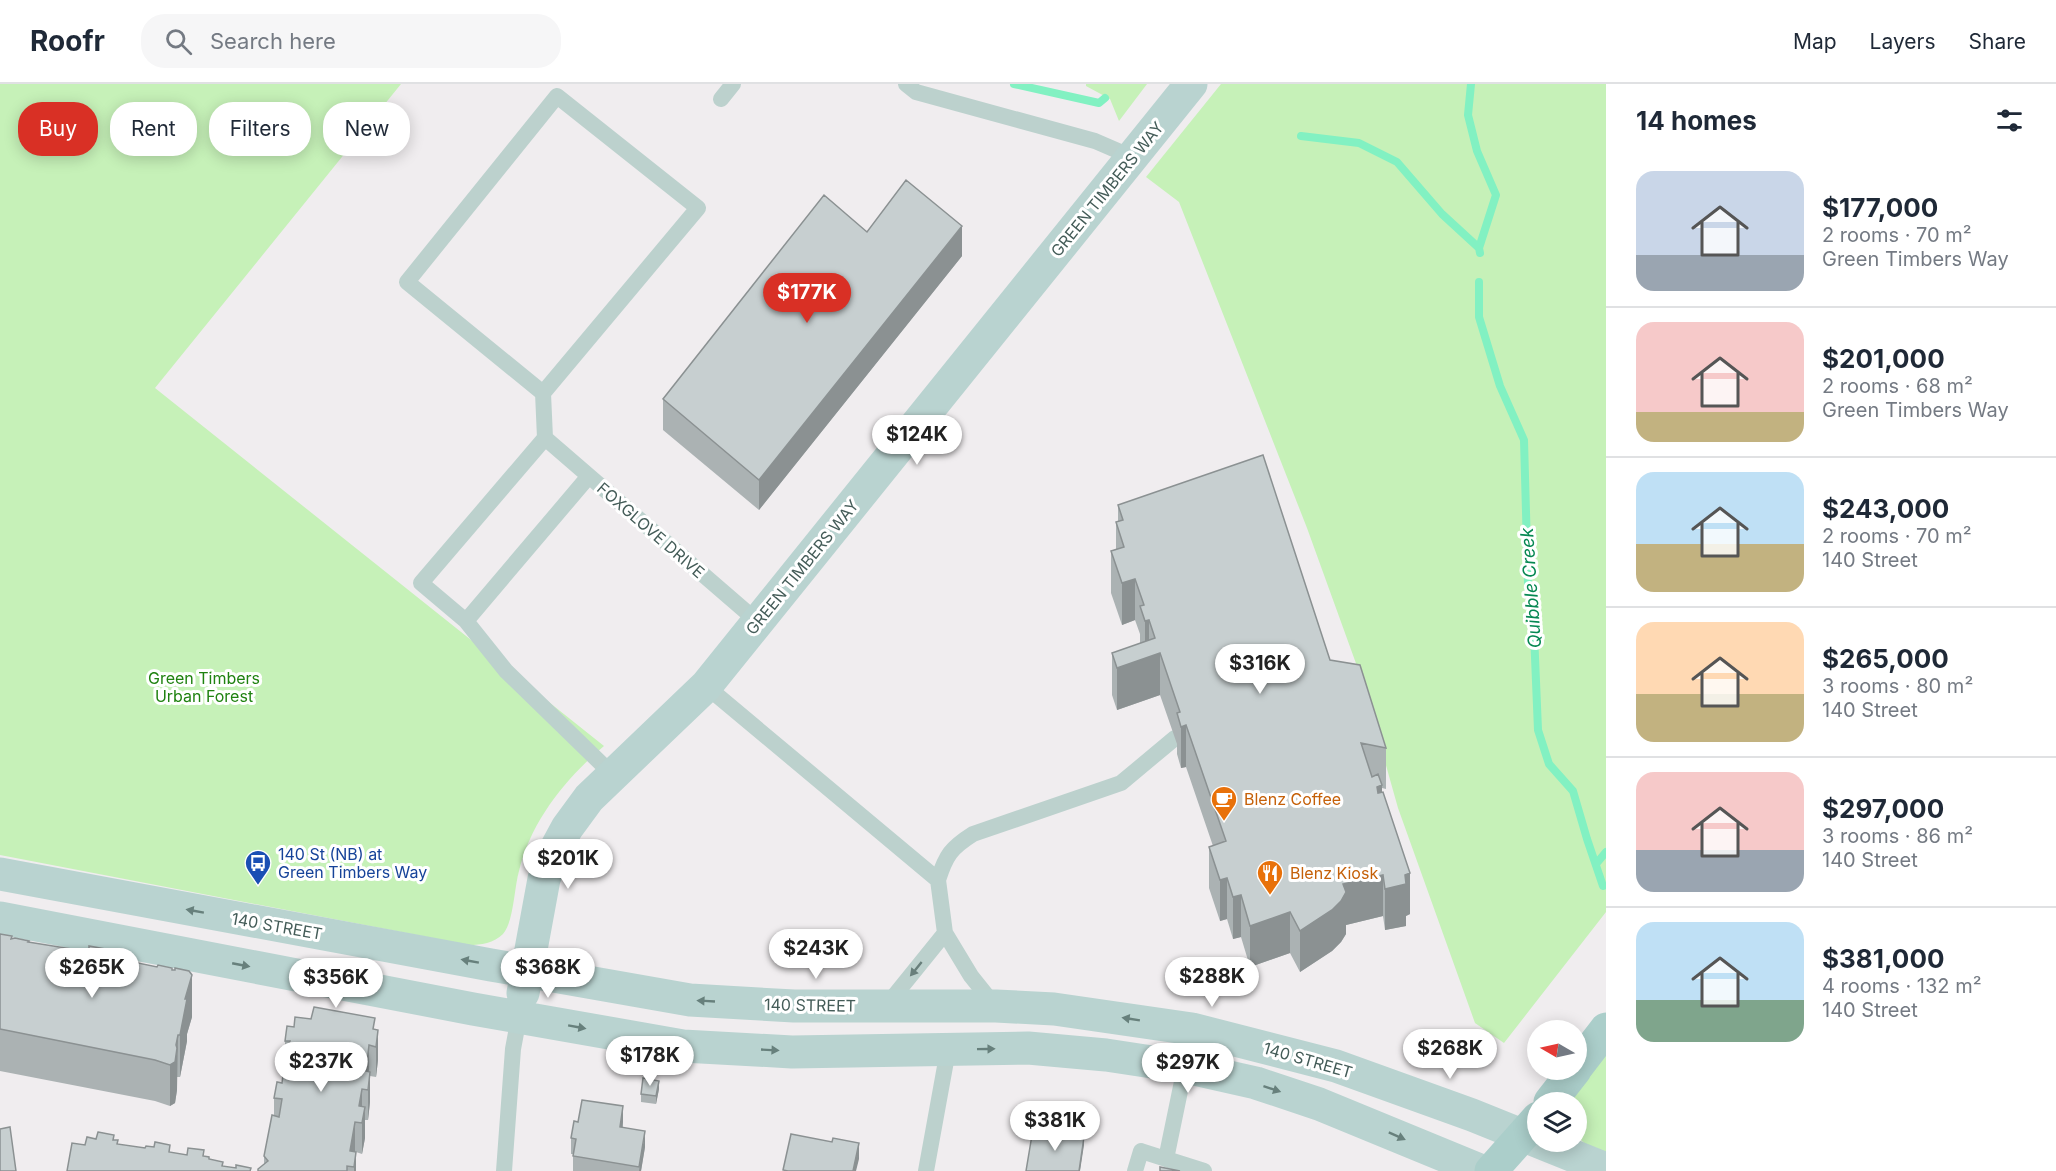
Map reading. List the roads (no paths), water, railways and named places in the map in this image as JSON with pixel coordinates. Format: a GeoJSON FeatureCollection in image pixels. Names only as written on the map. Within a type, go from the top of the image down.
{"type":"FeatureCollection","features":[{"type":"Feature","properties":{"kind":"main road","name":"GREEN TIMBERS WAY"},"geometry":{"type":"LineString","coordinates":[[519,1017],[544,879],[554,852],[567,828],[589,798],[706,686],[1191,84]]}},
{"type":"Feature","properties":{"kind":"main road","name":"140 STREET"},"geometry":{"type":"LineString","coordinates":[[0,874],[690,1000],[794,1006],[996,1006],[1054,1009],[1192,1029],[1336,1066],[1527,1125]]}},
{"type":"Feature","properties":{"kind":"main road"},"geometry":{"type":"LineString","coordinates":[[0,918],[683,1046],[792,1052],[1028,1048],[1106,1055],[1185,1066],[1256,1083],[1319,1104],[1482,1171]]}},
{"type":"Feature","properties":{"kind":"main road"},"geometry":{"type":"LineString","coordinates":[[1587,1054],[1606,1029]]}},
{"type":"Feature","properties":{"kind":"main road"},"geometry":{"type":"LineString","coordinates":[[1558,1092],[1567,1080]]}},
{"type":"Feature","properties":{"kind":"main road"},"geometry":{"type":"LineString","coordinates":[[1491,1171],[1527,1129]]}},
{"type":"Feature","properties":{"kind":"main road","name":"140 STREET"},"geometry":{"type":"LineString","coordinates":[[1576,1152],[1606,1169]]}},
{"type":"Feature","properties":{"kind":"lane"},"geometry":{"type":"LineString","coordinates":[[721,99],[734,84]]}},
{"type":"Feature","properties":{"kind":"lane"},"geometry":{"type":"LineString","coordinates":[[906,84],[916,92],[1095,141],[1132,158]]}},
{"type":"Feature","properties":{"kind":"lane"},"geometry":{"type":"LineString","coordinates":[[543,393],[406,282],[556,96],[698,208],[543,393],[545,438],[421,583],[466,621],[506,671],[613,775]]}},
{"type":"Feature","properties":{"kind":"lane","name":"FOXGLOVE DRIVE"},"geometry":{"type":"LineString","coordinates":[[545,438],[758,622]]}},
{"type":"Feature","properties":{"kind":"lane"},"geometry":{"type":"LineString","coordinates":[[466,621],[589,476]]}},
{"type":"Feature","properties":{"kind":"lane"},"geometry":{"type":"LineString","coordinates":[[706,686],[938,880]]}},
{"type":"Feature","properties":{"kind":"lane"},"geometry":{"type":"LineString","coordinates":[[996,1006],[971,976],[945,933],[938,880],[945,858],[955,846],[973,834],[1121,783],[1175,738]]}},
{"type":"Feature","properties":{"kind":"lane"},"geometry":{"type":"LineString","coordinates":[[886,1005],[945,933]]}},
{"type":"Feature","properties":{"kind":"lane"},"geometry":{"type":"LineString","coordinates":[[504,1171],[513,1049],[519,1017]]}},
{"type":"Feature","properties":{"kind":"lane"},"geometry":{"type":"LineString","coordinates":[[926,1171],[948,1050]]}},
{"type":"Feature","properties":{"kind":"lane"},"geometry":{"type":"LineString","coordinates":[[1166,1159],[1185,1066]]}},
{"type":"Feature","properties":{"kind":"lane"},"geometry":{"type":"LineString","coordinates":[[1135,1171],[1141,1151],[1204,1171]]}},
{"type":"Feature","properties":{"kind":"waterway","name":"Quibble Creek"},"geometry":{"type":"LineString","coordinates":[[1014,84],[1099,103],[1105,98]]}},
{"type":"Feature","properties":{"kind":"waterway"},"geometry":{"type":"LineString","coordinates":[[1471,84],[1468,115],[1477,151],[1496,195],[1479,248]]}},
{"type":"Feature","properties":{"kind":"waterway","name":"Quibble Creek"},"geometry":{"type":"LineString","coordinates":[[1301,136],[1359,143],[1397,162],[1442,214],[1479,248],[1480,253]]}},
{"type":"Feature","properties":{"kind":"waterway","name":"Quibble Creek"},"geometry":{"type":"LineString","coordinates":[[1479,282],[1479,317],[1500,386],[1524,440],[1528,584],[1534,633],[1538,730],[1549,764],[1573,791],[1603,886]]}},
{"type":"Feature","properties":{"kind":"waterway"},"geometry":{"type":"LineString","coordinates":[[1596,864],[1606,852]]}},
{"type":"Feature","properties":{"kind":"place","name":"Blenz Coffee"},"geometry":{"type":"Point","coordinates":[1224,822]}},
{"type":"Feature","properties":{"kind":"place","name":"140 St (NB) at Green Timbers Way"},"geometry":{"type":"Point","coordinates":[258,886]}},
{"type":"Feature","properties":{"kind":"place","name":"Blenz Kiosk"},"geometry":{"type":"Point","coordinates":[1270,896]}},
{"type":"Feature","properties":{"kind":"park label","name":"Green Timbers Urban Forest"},"geometry":{"type":"Point","coordinates":[204,687]}}]}
